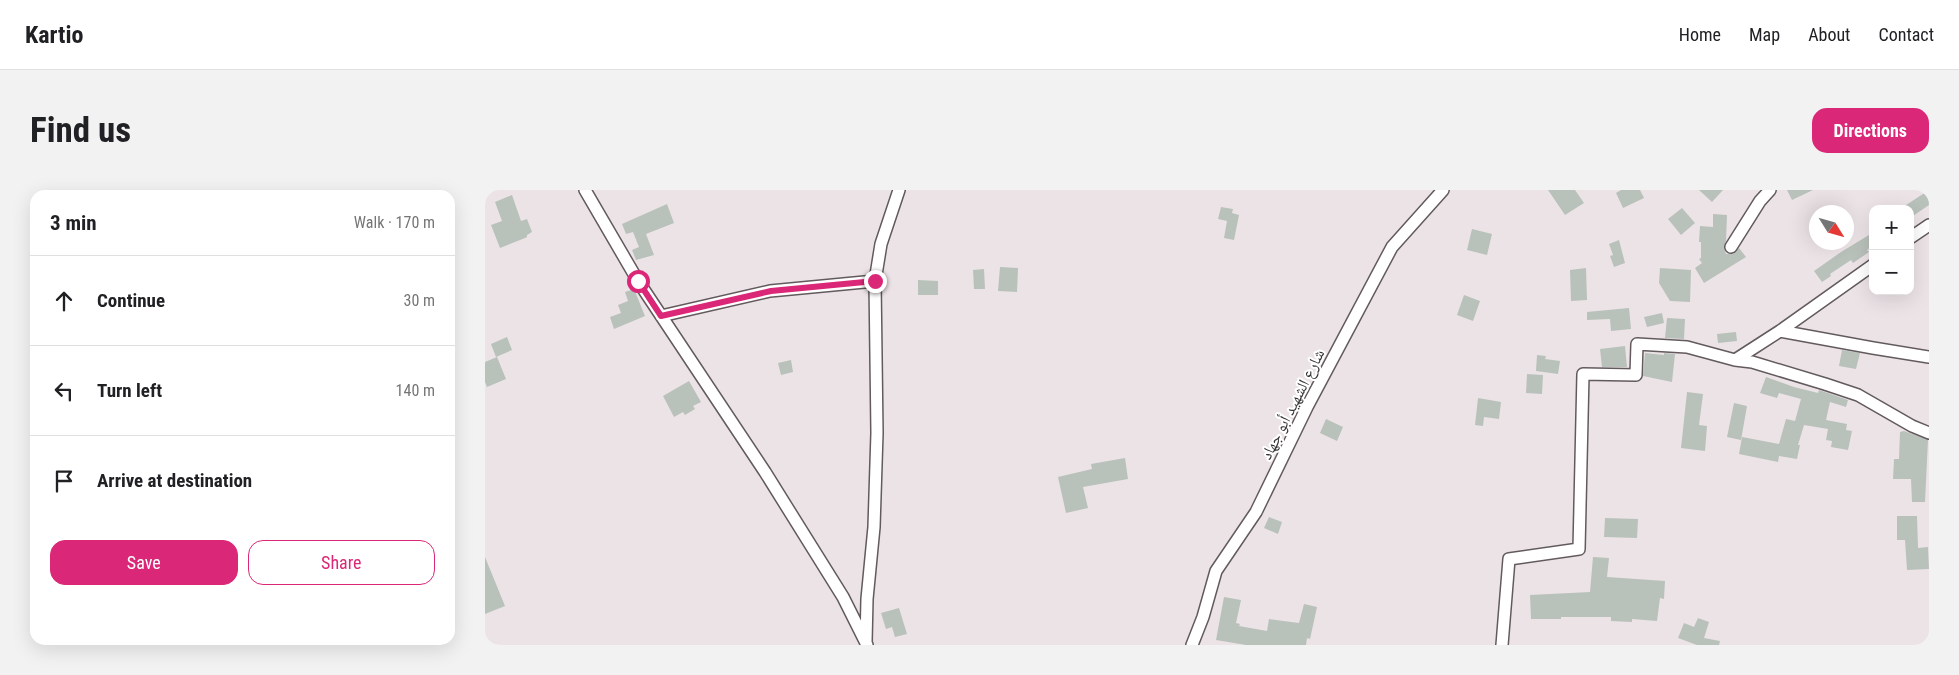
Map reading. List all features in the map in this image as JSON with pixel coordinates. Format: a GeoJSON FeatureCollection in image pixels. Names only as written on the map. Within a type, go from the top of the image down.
{"type":"FeatureCollection","features":[{"type":"Feature","properties":{"kind":"street"},"geometry":{"type":"LineString","coordinates":[[585,190],[638,281],[765,472],[843,597],[867,644]]}},
{"type":"Feature","properties":{"kind":"street"},"geometry":{"type":"LineString","coordinates":[[867,644],[867,599],[874,527],[877,433],[875,281],[881,244],[899,190]]}},
{"type":"Feature","properties":{"kind":"street","name":"شارع الشهيد أبو جهاد"},"geometry":{"type":"LineString","coordinates":[[1192,645],[1203,617],[1216,571],[1256,512],[1307,408],[1392,247],[1443,190]]}},
{"type":"Feature","properties":{"kind":"street"},"geometry":{"type":"LineString","coordinates":[[1731,248],[1769,190]]}},
{"type":"Feature","properties":{"kind":"street"},"geometry":{"type":"LineString","coordinates":[[1914,235],[1929,225]]}},
{"type":"Feature","properties":{"kind":"street"},"geometry":{"type":"LineString","coordinates":[[1735,360],[1780,331],[1869,268]]}},
{"type":"Feature","properties":{"kind":"street"},"geometry":{"type":"LineString","coordinates":[[661,316],[771,291],[875,281]]}},
{"type":"Feature","properties":{"kind":"street"},"geometry":{"type":"LineString","coordinates":[[1780,331],[1929,356]]}},
{"type":"Feature","properties":{"kind":"street"},"geometry":{"type":"LineString","coordinates":[[1502,645],[1509,559],[1579,549],[1583,374],[1636,375],[1637,344],[1687,347],[1735,360],[1752,362],[1858,395],[1912,426],[1929,433]]}},
{"type":"Feature","properties":{"kind":"building"},"geometry":{"type":"Polygon","coordinates":[[[1548,190],[1575,190],[1584,203],[1565,215],[1548,190]]]}},
{"type":"Feature","properties":{"kind":"building"},"geometry":{"type":"Polygon","coordinates":[[[1621,190],[1640,190],[1644,198],[1623,208],[1616,193],[1621,190]]]}},
{"type":"Feature","properties":{"kind":"building"},"geometry":{"type":"Polygon","coordinates":[[[1699,190],[1723,190],[1712,202],[1699,190]]]}},
{"type":"Feature","properties":{"kind":"building"},"geometry":{"type":"Polygon","coordinates":[[[1787,190],[1813,190],[1792,200],[1787,190]]]}},
{"type":"Feature","properties":{"kind":"building"},"geometry":{"type":"Polygon","coordinates":[[[1929,190],[1929,205],[1914,215],[1914,205],[1906,205],[1929,190]]]}},
{"type":"Feature","properties":{"kind":"building"},"geometry":{"type":"Polygon","coordinates":[[[512,195],[521,221],[527,219],[532,232],[527,237],[500,248],[491,225],[502,221],[495,202],[512,195]]]}},
{"type":"Feature","properties":{"kind":"building"},"geometry":{"type":"Polygon","coordinates":[[[667,204],[674,223],[646,234],[654,255],[636,260],[632,250],[639,247],[633,232],[626,234],[622,224],[667,204]]]}},
{"type":"Feature","properties":{"kind":"building"},"geometry":{"type":"Polygon","coordinates":[[[1221,207],[1233,209],[1232,213],[1239,215],[1234,240],[1224,238],[1227,221],[1218,219],[1221,207]]]}},
{"type":"Feature","properties":{"kind":"building"},"geometry":{"type":"Polygon","coordinates":[[[1682,208],[1695,223],[1681,235],[1668,219],[1682,208]]]}},
{"type":"Feature","properties":{"kind":"building"},"geometry":{"type":"Polygon","coordinates":[[[1713,214],[1727,215],[1724,247],[1726,254],[1734,254],[1739,248],[1746,257],[1704,283],[1695,268],[1702,263],[1699,259],[1701,258],[1700,226],[1713,227],[1713,214]]]}},
{"type":"Feature","properties":{"kind":"building"},"geometry":{"type":"Polygon","coordinates":[[[1472,229],[1492,234],[1487,255],[1467,250],[1472,229]]]}},
{"type":"Feature","properties":{"kind":"building"},"geometry":{"type":"Polygon","coordinates":[[[1869,235],[1869,249],[1867,250],[1869,252],[1853,263],[1851,260],[1830,274],[1831,276],[1822,282],[1814,271],[1844,250],[1854,250],[1854,244],[1869,235]]]}},
{"type":"Feature","properties":{"kind":"building"},"geometry":{"type":"Polygon","coordinates":[[[1619,240],[1625,263],[1614,267],[1610,256],[1613,255],[1609,244],[1619,240]]]}},
{"type":"Feature","properties":{"kind":"building"},"geometry":{"type":"Polygon","coordinates":[[[1000,267],[1018,268],[1017,292],[998,291],[1000,267]]]}},
{"type":"Feature","properties":{"kind":"building"},"geometry":{"type":"Polygon","coordinates":[[[1586,268],[1587,300],[1571,301],[1570,270],[1586,268]]]}},
{"type":"Feature","properties":{"kind":"building"},"geometry":{"type":"Polygon","coordinates":[[[1660,268],[1691,270],[1690,302],[1670,301],[1659,283],[1660,268]]]}},
{"type":"Feature","properties":{"kind":"building"},"geometry":{"type":"Polygon","coordinates":[[[984,269],[985,289],[974,289],[973,270],[984,269]]]}},
{"type":"Feature","properties":{"kind":"building"},"geometry":{"type":"Polygon","coordinates":[[[918,280],[938,281],[938,295],[918,295],[918,280]]]}},
{"type":"Feature","properties":{"kind":"building"},"geometry":{"type":"Polygon","coordinates":[[[634,289],[645,316],[614,329],[610,317],[621,313],[618,305],[628,301],[625,292],[634,289]]]}},
{"type":"Feature","properties":{"kind":"building"},"geometry":{"type":"Polygon","coordinates":[[[1464,295],[1480,301],[1473,321],[1457,315],[1464,295]]]}},
{"type":"Feature","properties":{"kind":"building"},"geometry":{"type":"Polygon","coordinates":[[[1629,308],[1631,329],[1611,331],[1610,319],[1587,320],[1587,312],[1629,308]]]}},
{"type":"Feature","properties":{"kind":"building"},"geometry":{"type":"Polygon","coordinates":[[[1662,313],[1664,323],[1647,327],[1644,317],[1662,313]]]}},
{"type":"Feature","properties":{"kind":"building"},"geometry":{"type":"Polygon","coordinates":[[[1667,318],[1685,319],[1684,339],[1665,338],[1667,318]]]}},
{"type":"Feature","properties":{"kind":"building"},"geometry":{"type":"Polygon","coordinates":[[[1736,332],[1737,341],[1718,343],[1717,334],[1736,332]]]}},
{"type":"Feature","properties":{"kind":"building"},"geometry":{"type":"Polygon","coordinates":[[[507,337],[512,350],[496,357],[491,344],[507,337]]]}},
{"type":"Feature","properties":{"kind":"building"},"geometry":{"type":"Polygon","coordinates":[[[1625,346],[1627,367],[1602,367],[1600,349],[1625,346]]]}},
{"type":"Feature","properties":{"kind":"building"},"geometry":{"type":"Polygon","coordinates":[[[1842,350],[1860,353],[1856,369],[1839,366],[1842,350]]]}},
{"type":"Feature","properties":{"kind":"building"},"geometry":{"type":"Polygon","coordinates":[[[1645,353],[1675,354],[1672,382],[1643,376],[1645,353]]]}},
{"type":"Feature","properties":{"kind":"building"},"geometry":{"type":"Polygon","coordinates":[[[1537,355],[1546,356],[1545,359],[1560,361],[1558,374],[1536,371],[1537,355]]]}},
{"type":"Feature","properties":{"kind":"building"},"geometry":{"type":"Polygon","coordinates":[[[497,357],[506,379],[487,387],[485,382],[485,362],[497,357]]]}},
{"type":"Feature","properties":{"kind":"building"},"geometry":{"type":"Polygon","coordinates":[[[791,360],[793,372],[781,375],[778,363],[791,360]]]}},
{"type":"Feature","properties":{"kind":"building"},"geometry":{"type":"Polygon","coordinates":[[[1527,374],[1543,375],[1542,394],[1526,393],[1527,374]]]}},
{"type":"Feature","properties":{"kind":"building"},"geometry":{"type":"Polygon","coordinates":[[[1766,377],[1794,387],[1818,393],[1819,390],[1848,400],[1846,407],[1830,402],[1826,420],[1847,424],[1846,430],[1852,431],[1848,450],[1831,447],[1832,441],[1826,440],[1828,429],[1804,425],[1798,445],[1800,445],[1797,459],[1779,456],[1778,462],[1739,454],[1742,437],[1779,444],[1786,419],[1795,421],[1801,399],[1779,393],[1777,398],[1760,393],[1766,377]]]}},
{"type":"Feature","properties":{"kind":"building"},"geometry":{"type":"Polygon","coordinates":[[[689,381],[701,402],[693,406],[695,409],[685,415],[683,412],[674,417],[663,396],[689,381]]]}},
{"type":"Feature","properties":{"kind":"building"},"geometry":{"type":"Polygon","coordinates":[[[1687,392],[1703,394],[1699,425],[1707,426],[1705,451],[1681,448],[1687,392]]]}},
{"type":"Feature","properties":{"kind":"building"},"geometry":{"type":"Polygon","coordinates":[[[1478,398],[1501,402],[1499,419],[1484,417],[1483,426],[1475,425],[1478,398]]]}},
{"type":"Feature","properties":{"kind":"building"},"geometry":{"type":"Polygon","coordinates":[[[1734,403],[1747,406],[1741,440],[1727,437],[1734,403]]]}},
{"type":"Feature","properties":{"kind":"building"},"geometry":{"type":"Polygon","coordinates":[[[1326,419],[1343,427],[1337,441],[1320,433],[1326,419]]]}},
{"type":"Feature","properties":{"kind":"building"},"geometry":{"type":"Polygon","coordinates":[[[1904,431],[1928,440],[1925,502],[1912,502],[1911,479],[1893,479],[1894,459],[1899,459],[1900,432],[1904,431]]]}},
{"type":"Feature","properties":{"kind":"building"},"geometry":{"type":"Polygon","coordinates":[[[1125,458],[1128,479],[1083,487],[1088,508],[1066,513],[1058,477],[1092,469],[1091,464],[1125,458]]]}},
{"type":"Feature","properties":{"kind":"building"},"geometry":{"type":"Polygon","coordinates":[[[1897,516],[1917,516],[1918,548],[1928,547],[1929,569],[1907,570],[1905,540],[1897,540],[1897,516]]]}},
{"type":"Feature","properties":{"kind":"building"},"geometry":{"type":"Polygon","coordinates":[[[1269,517],[1282,522],[1278,534],[1264,528],[1269,517]]]}},
{"type":"Feature","properties":{"kind":"building"},"geometry":{"type":"Polygon","coordinates":[[[1605,518],[1638,519],[1637,538],[1604,537],[1605,518]]]}},
{"type":"Feature","properties":{"kind":"building"},"geometry":{"type":"Polygon","coordinates":[[[485,557],[505,606],[485,614],[485,557]]]}},
{"type":"Feature","properties":{"kind":"building"},"geometry":{"type":"Polygon","coordinates":[[[1593,557],[1609,558],[1607,577],[1665,581],[1664,599],[1660,598],[1657,621],[1632,619],[1632,622],[1611,621],[1611,617],[1531,619],[1530,595],[1590,592],[1593,557]]]}},
{"type":"Feature","properties":{"kind":"building"},"geometry":{"type":"Polygon","coordinates":[[[1224,597],[1241,600],[1236,623],[1240,624],[1239,626],[1267,631],[1269,619],[1299,623],[1304,604],[1317,607],[1310,639],[1307,638],[1306,645],[1246,645],[1216,640],[1224,597]]]}},
{"type":"Feature","properties":{"kind":"building"},"geometry":{"type":"Polygon","coordinates":[[[899,608],[907,634],[895,637],[892,627],[886,629],[881,613],[899,608]]]}},
{"type":"Feature","properties":{"kind":"building"},"geometry":{"type":"Polygon","coordinates":[[[1698,618],[1709,622],[1704,638],[1720,641],[1719,645],[1697,645],[1678,638],[1684,623],[1694,627],[1698,618]]]}},
{"type":"Feature","properties":{"kind":"route"},"geometry":{"type":"LineString","coordinates":[[638,281],[661,316],[771,291],[875,281]]}}]}
